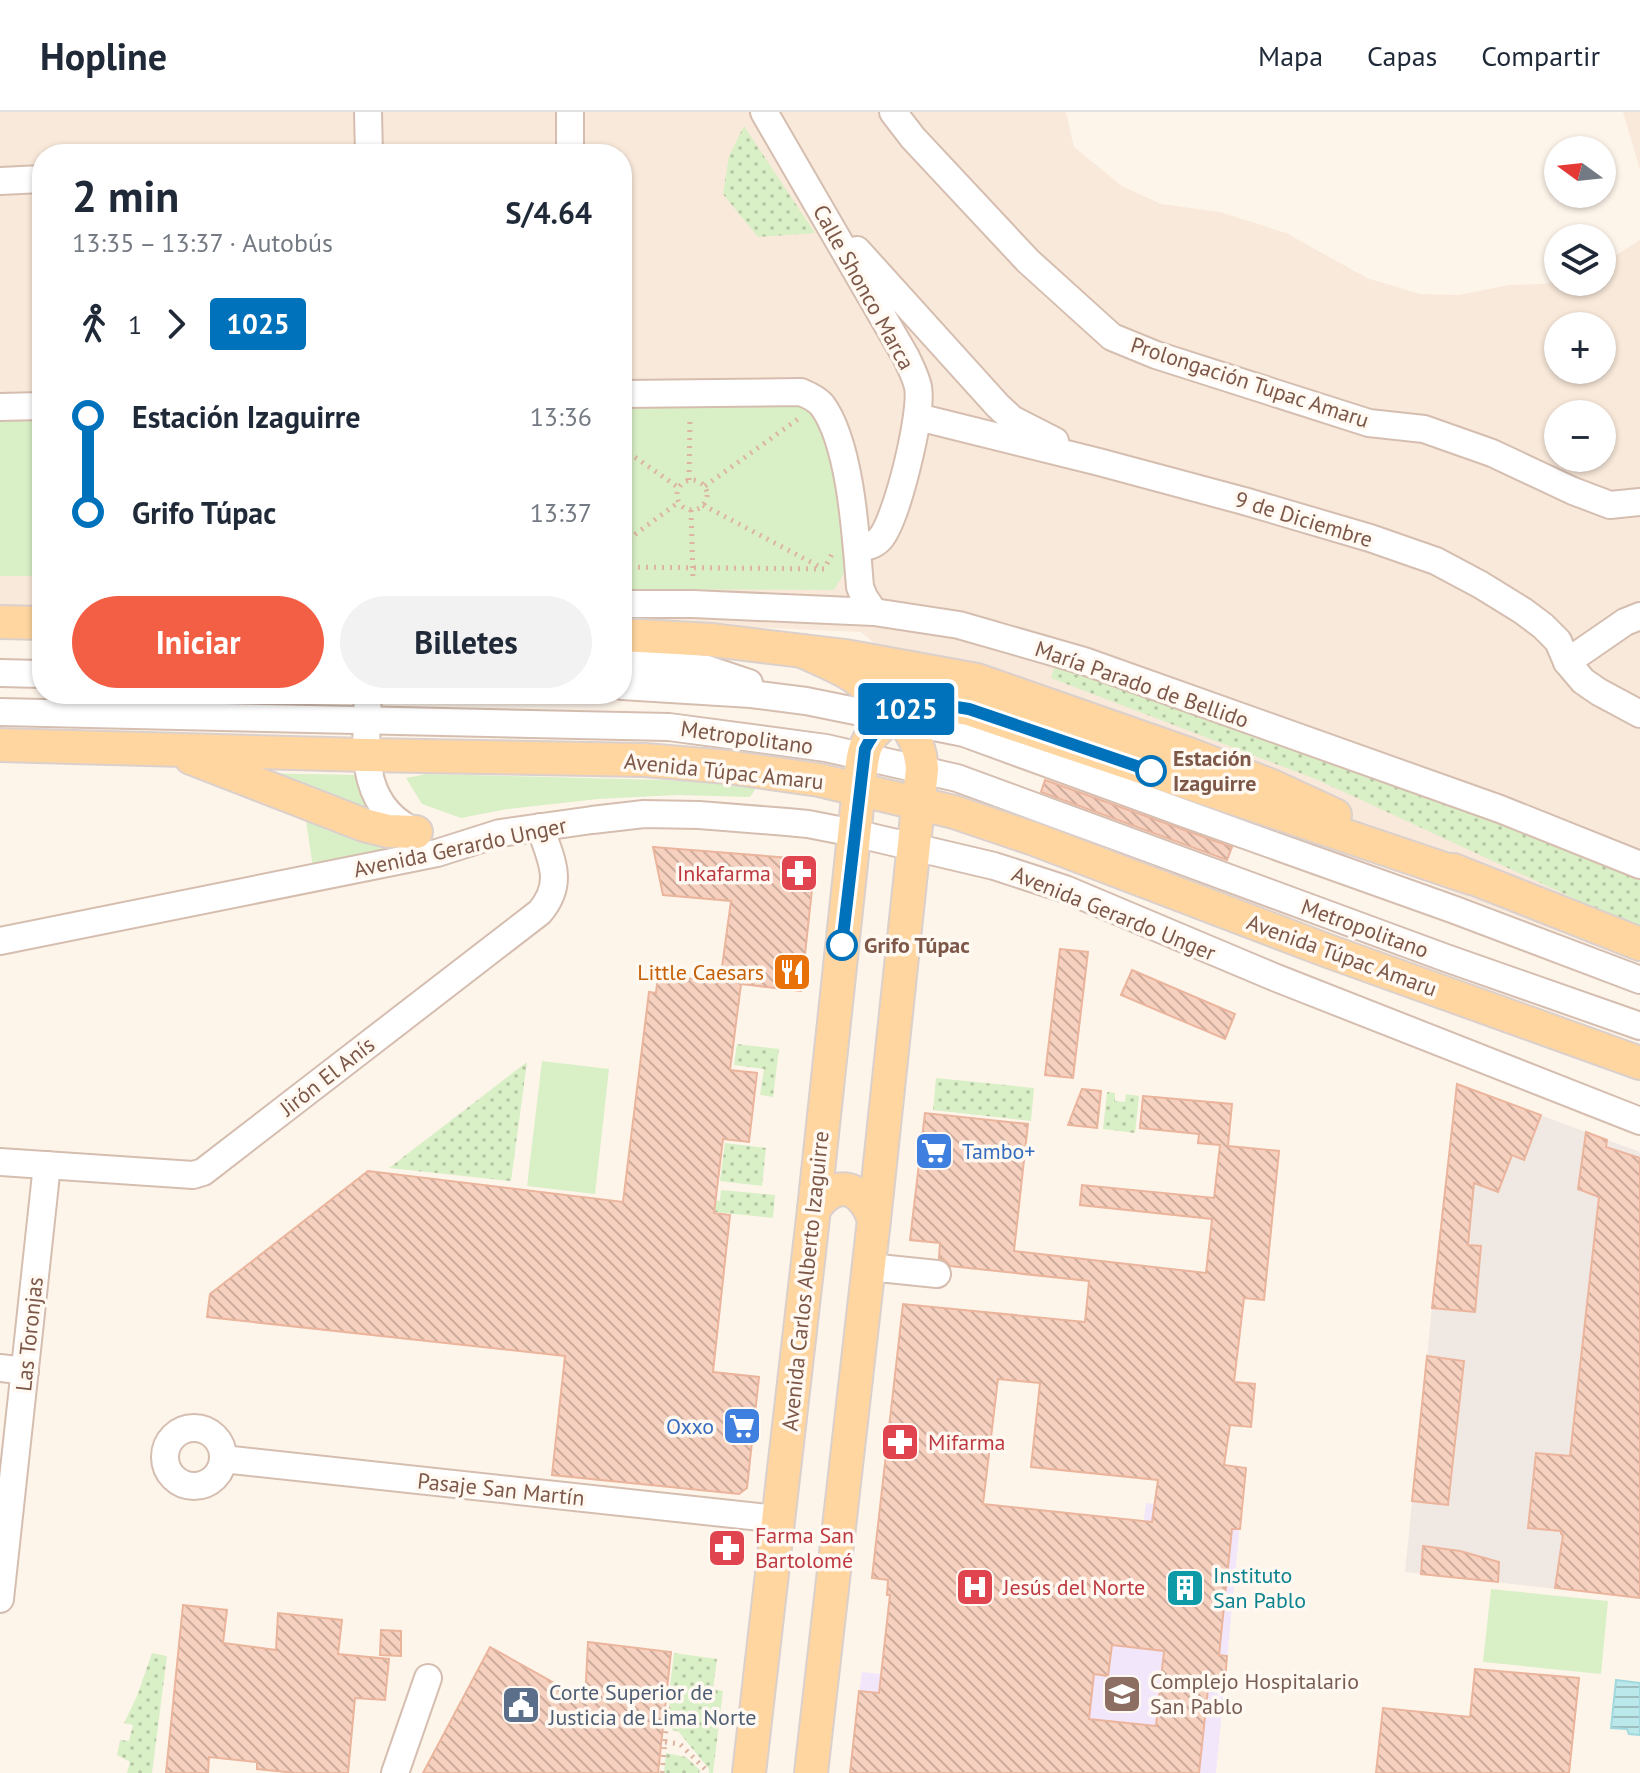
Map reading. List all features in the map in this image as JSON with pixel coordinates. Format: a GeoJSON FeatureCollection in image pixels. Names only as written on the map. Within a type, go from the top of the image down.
{"type":"FeatureCollection","features":[{"type":"Feature","properties":{"kind":"main road"},"geometry":{"type":"LineString","coordinates":[[0,622],[32,623]]}},
{"type":"Feature","properties":{"kind":"main road"},"geometry":{"type":"LineString","coordinates":[[632,636],[712,640],[802,651],[977,680],[1272,786],[1471,878]]}},
{"type":"Feature","properties":{"kind":"main road"},"geometry":{"type":"LineString","coordinates":[[802,651],[853,677],[897,718],[916,740],[922,769],[811,1773]]}},
{"type":"Feature","properties":{"kind":"main road"},"geometry":{"type":"LineString","coordinates":[[863,755],[874,733],[910,708],[926,704],[969,709],[1471,878],[1640,944]]}},
{"type":"Feature","properties":{"kind":"main road","name":"Avenida Túpac Amaru"},"geometry":{"type":"LineString","coordinates":[[0,745],[645,760],[728,767],[819,780],[954,812],[1034,839],[1328,951],[1640,1063]]}},
{"type":"Feature","properties":{"kind":"main road"},"geometry":{"type":"LineString","coordinates":[[161,749],[364,825],[388,831],[416,832]]}},
{"type":"Feature","properties":{"kind":"main road","name":"Avenida Carlos Alberto Izaguirre"},"geometry":{"type":"LineString","coordinates":[[749,1773],[863,755]]}},
{"type":"Feature","properties":{"kind":"main road"},"geometry":{"type":"LineString","coordinates":[[814,1209],[826,1196],[836,1191],[852,1190],[865,1199],[874,1220]]}},
{"type":"Feature","properties":{"kind":"street"},"geometry":{"type":"LineString","coordinates":[[368,112],[369,144]]}},
{"type":"Feature","properties":{"kind":"street"},"geometry":{"type":"LineString","coordinates":[[570,112],[570,144]]}},
{"type":"Feature","properties":{"kind":"street","name":"Calle Shonco Marca"},"geometry":{"type":"LineString","coordinates":[[764,112],[906,357],[918,387],[918,417],[888,525],[874,544],[845,550]]}},
{"type":"Feature","properties":{"kind":"street","name":"Prolongación Tupac Amaru"},"geometry":{"type":"LineString","coordinates":[[893,112],[1028,261],[1112,337],[1156,355],[1369,423],[1424,429],[1492,453],[1610,505],[1640,502]]}},
{"type":"Feature","properties":{"kind":"street"},"geometry":{"type":"LineString","coordinates":[[0,181],[32,179]]}},
{"type":"Feature","properties":{"kind":"street"},"geometry":{"type":"LineString","coordinates":[[820,209],[1005,413],[1099,462]]}},
{"type":"Feature","properties":{"kind":"street"},"geometry":{"type":"LineString","coordinates":[[632,394],[801,392],[821,404],[836,432],[846,466],[845,550],[866,602],[874,612]]}},
{"type":"Feature","properties":{"kind":"street"},"geometry":{"type":"LineString","coordinates":[[0,407],[32,406]]}},
{"type":"Feature","properties":{"kind":"street","name":"9 de Diciembre"},"geometry":{"type":"LineString","coordinates":[[918,417],[1244,501],[1436,561],[1481,585],[1543,626],[1558,641],[1567,662],[1583,681],[1640,714]]}},
{"type":"Feature","properties":{"kind":"street","name":"María Parado de Bellido"},"geometry":{"type":"LineString","coordinates":[[632,604],[874,612],[959,625],[1084,661],[1500,809],[1640,865]]}},
{"type":"Feature","properties":{"kind":"street"},"geometry":{"type":"LineString","coordinates":[[1567,662],[1625,622],[1640,616]]}},
{"type":"Feature","properties":{"kind":"street","name":"Metropolitano"},"geometry":{"type":"LineString","coordinates":[[632,663],[707,669],[806,701]]}},
{"type":"Feature","properties":{"kind":"street"},"geometry":{"type":"LineString","coordinates":[[0,673],[32,674]]}},
{"type":"Feature","properties":{"kind":"street","name":"Metropolitano"},"geometry":{"type":"LineString","coordinates":[[632,687],[738,692],[806,701],[964,733],[1640,980]]}},
{"type":"Feature","properties":{"kind":"street"},"geometry":{"type":"LineString","coordinates":[[368,707],[367,768],[373,789],[395,819],[416,832],[439,838],[500,833]]}},
{"type":"Feature","properties":{"kind":"street","name":"Metropolitano"},"geometry":{"type":"LineString","coordinates":[[0,712],[368,707],[681,728],[863,755],[957,778],[1640,1026]]}},
{"type":"Feature","properties":{"kind":"street","name":"Avenida Gerardo Unger"},"geometry":{"type":"LineString","coordinates":[[0,941],[437,853],[500,833],[644,814],[787,822],[854,833],[994,866],[1065,889],[1289,983],[1640,1121]]}},
{"type":"Feature","properties":{"kind":"street","name":"Jirón El Anís"},"geometry":{"type":"LineString","coordinates":[[0,1162],[193,1175],[203,1172],[540,912],[551,900],[555,874],[540,827]]}},
{"type":"Feature","properties":{"kind":"street","name":"Las Toronjas"},"geometry":{"type":"LineString","coordinates":[[0,1599],[13,1369],[47,1165]]}},
{"type":"Feature","properties":{"kind":"street"},"geometry":{"type":"LineString","coordinates":[[869,1267],[937,1274]]}},
{"type":"Feature","properties":{"kind":"street","name":"Pasaje San Martín"},"geometry":{"type":"LineString","coordinates":[[223,1459],[778,1519]]}},
{"type":"Feature","properties":{"kind":"street"},"geometry":{"type":"LineString","coordinates":[[395,1773],[428,1678]]}},
{"type":"Feature","properties":{"kind":"path"},"geometry":{"type":"LineString","coordinates":[[689,480],[690,393]]}},
{"type":"Feature","properties":{"kind":"path"},"geometry":{"type":"LineString","coordinates":[[705,486],[821,404]]}},
{"type":"Feature","properties":{"kind":"path"},"geometry":{"type":"LineString","coordinates":[[783,419],[798,419]]}},
{"type":"Feature","properties":{"kind":"path"},"geometry":{"type":"LineString","coordinates":[[798,419],[804,429]]}},
{"type":"Feature","properties":{"kind":"path"},"geometry":{"type":"LineString","coordinates":[[677,420],[690,420]]}},
{"type":"Feature","properties":{"kind":"path"},"geometry":{"type":"LineString","coordinates":[[632,455],[679,488]]}},
{"type":"Feature","properties":{"kind":"path"},"geometry":{"type":"LineString","coordinates":[[689,480],[696,480],[705,486],[708,493],[703,505],[696,510],[686,509],[677,496],[682,483],[689,480]]}},
{"type":"Feature","properties":{"kind":"path"},"geometry":{"type":"LineString","coordinates":[[632,537],[679,502]]}},
{"type":"Feature","properties":{"kind":"path"},"geometry":{"type":"LineString","coordinates":[[703,505],[824,569]]}},
{"type":"Feature","properties":{"kind":"path"},"geometry":{"type":"LineString","coordinates":[[691,510],[693,604]]}},
{"type":"Feature","properties":{"kind":"path"},"geometry":{"type":"LineString","coordinates":[[632,567],[824,569],[845,550]]}},
{"type":"Feature","properties":{"kind":"path"},"geometry":{"type":"LineString","coordinates":[[662,1773],[668,1707]]}},
{"type":"Feature","properties":{"kind":"path"},"geometry":{"type":"LineString","coordinates":[[665,1742],[680,1744],[706,1770],[705,1773]]}},
{"type":"Feature","properties":{"kind":"shaded area"},"geometry":{"type":"Polygon","coordinates":[[[0,112],[1066,112],[1074,147],[1122,186],[1161,204],[1220,212],[1286,233],[1367,278],[1420,294],[1459,295],[1509,285],[1544,284],[1544,296],[1616,296],[1616,255],[1640,240],[1640,963],[1426,882],[1188,799],[1068,727],[923,685],[861,632],[632,622],[632,144],[32,144],[32,606],[0,605],[0,112]]]}},
{"type":"Feature","properties":{"kind":"shaded area"},"geometry":{"type":"Polygon","coordinates":[[[1623,112],[1640,112],[1640,170],[1623,112]]]}},
{"type":"Feature","properties":{"kind":"shaded area"},"geometry":{"type":"Polygon","coordinates":[[[1457,1084],[1640,1152],[1640,1598],[1405,1572],[1457,1084]]]}},
{"type":"Feature","properties":{"kind":"shaded area","name":"Instituto San Pablo"},"geometry":{"type":"Polygon","coordinates":[[[1146,1503],[1241,1513],[1216,1773],[1105,1773],[853,1744],[862,1672],[1091,1697],[1094,1674],[1107,1676],[1112,1638],[1129,1640],[1146,1503]]]}},
{"type":"Feature","properties":{"kind":"green space"},"geometry":{"type":"Polygon","coordinates":[[[744,126],[815,233],[758,237],[723,194],[729,156],[744,126]]]}},
{"type":"Feature","properties":{"kind":"green space"},"geometry":{"type":"Polygon","coordinates":[[[806,400],[832,450],[848,549],[844,573],[834,590],[632,589],[632,402],[806,400]]]}},
{"type":"Feature","properties":{"kind":"green space"},"geometry":{"type":"Polygon","coordinates":[[[32,420],[32,576],[0,576],[0,421],[32,420]]]}},
{"type":"Feature","properties":{"kind":"green space"},"geometry":{"type":"Polygon","coordinates":[[[1056,662],[1331,755],[1640,876],[1640,929],[1318,780],[1051,678],[1056,662]]]}},
{"type":"Feature","properties":{"kind":"green space"},"geometry":{"type":"Polygon","coordinates":[[[260,773],[360,775],[379,818],[260,773]]]}},
{"type":"Feature","properties":{"kind":"green space"},"geometry":{"type":"Polygon","coordinates":[[[427,774],[664,780],[752,785],[755,790],[750,797],[677,795],[598,799],[507,809],[461,818],[422,804],[406,778],[427,774]]]}},
{"type":"Feature","properties":{"kind":"green space"},"geometry":{"type":"Polygon","coordinates":[[[305,813],[420,846],[313,868],[305,813]]]}},
{"type":"Feature","properties":{"kind":"green space"},"geometry":{"type":"Polygon","coordinates":[[[737,1044],[779,1049],[773,1097],[760,1095],[764,1069],[734,1065],[737,1044]]]}},
{"type":"Feature","properties":{"kind":"green space"},"geometry":{"type":"Polygon","coordinates":[[[542,1061],[609,1069],[595,1194],[527,1186],[542,1061]]]}},
{"type":"Feature","properties":{"kind":"green space"},"geometry":{"type":"Polygon","coordinates":[[[527,1062],[511,1181],[389,1168],[527,1062]]]}},
{"type":"Feature","properties":{"kind":"green space"},"geometry":{"type":"Polygon","coordinates":[[[936,1078],[1034,1088],[1031,1121],[933,1110],[936,1078]]]}},
{"type":"Feature","properties":{"kind":"green space"},"geometry":{"type":"Polygon","coordinates":[[[1107,1092],[1115,1093],[1115,1101],[1125,1102],[1126,1094],[1139,1096],[1135,1133],[1103,1129],[1107,1092]]]}},
{"type":"Feature","properties":{"kind":"green space"},"geometry":{"type":"Polygon","coordinates":[[[725,1143],[766,1148],[762,1186],[720,1181],[725,1143]]]}},
{"type":"Feature","properties":{"kind":"green space"},"geometry":{"type":"Polygon","coordinates":[[[721,1190],[775,1195],[773,1218],[706,1211],[708,1199],[720,1201],[721,1190]]]}},
{"type":"Feature","properties":{"kind":"green space"},"geometry":{"type":"Polygon","coordinates":[[[1491,1589],[1608,1601],[1601,1674],[1483,1662],[1491,1589]]]}},
{"type":"Feature","properties":{"kind":"green space"},"geometry":{"type":"Polygon","coordinates":[[[152,1653],[167,1656],[152,1773],[127,1773],[130,1762],[117,1755],[120,1740],[129,1741],[133,1725],[124,1723],[152,1653]]]}},
{"type":"Feature","properties":{"kind":"green space"},"geometry":{"type":"Polygon","coordinates":[[[674,1653],[717,1659],[713,1689],[723,1691],[713,1773],[709,1773],[709,1769],[678,1731],[673,1731],[671,1725],[674,1653]]]}},
{"type":"Feature","properties":{"kind":"green space"},"geometry":{"type":"Polygon","coordinates":[[[666,1753],[686,1757],[700,1770],[699,1773],[664,1773],[666,1753]]]}},
{"type":"Feature","properties":{"kind":"water"},"geometry":{"type":"Polygon","coordinates":[[[1616,1680],[1640,1683],[1640,1735],[1629,1734],[1627,1729],[1611,1728],[1616,1680]]]}},
{"type":"Feature","properties":{"kind":"building"},"geometry":{"type":"Polygon","coordinates":[[[1045,780],[1232,847],[1227,860],[1041,792],[1045,780]]]}},
{"type":"Feature","properties":{"kind":"building"},"geometry":{"type":"Polygon","coordinates":[[[653,847],[804,859],[814,871],[801,991],[741,984],[730,1070],[757,1073],[749,1142],[723,1139],[714,1213],[730,1215],[713,1372],[759,1377],[747,1488],[739,1494],[552,1475],[565,1356],[207,1317],[210,1294],[368,1171],[623,1202],[649,992],[656,993],[658,975],[720,982],[731,901],[663,895],[653,847]]]}},
{"type":"Feature","properties":{"kind":"building"},"geometry":{"type":"Polygon","coordinates":[[[1060,949],[1088,952],[1073,1078],[1045,1075],[1060,949]]]}},
{"type":"Feature","properties":{"kind":"building"},"geometry":{"type":"Polygon","coordinates":[[[1132,970],[1235,1014],[1225,1039],[1121,995],[1132,970]]]}},
{"type":"Feature","properties":{"kind":"building"},"geometry":{"type":"Polygon","coordinates":[[[1457,1084],[1541,1115],[1524,1160],[1512,1155],[1498,1192],[1474,1183],[1468,1245],[1481,1246],[1475,1312],[1432,1308],[1457,1084]]]}},
{"type":"Feature","properties":{"kind":"building"},"geometry":{"type":"Polygon","coordinates":[[[1082,1089],[1101,1091],[1097,1128],[1068,1125],[1082,1089]]]}},
{"type":"Feature","properties":{"kind":"building"},"geometry":{"type":"Polygon","coordinates":[[[1143,1096],[1232,1104],[1228,1146],[1279,1151],[1264,1300],[1244,1298],[1234,1382],[1255,1384],[1251,1427],[1230,1425],[1224,1465],[1246,1468],[1240,1529],[1232,1529],[1219,1655],[1227,1656],[1225,1682],[1209,1680],[1199,1773],[850,1773],[859,1691],[879,1693],[890,1595],[887,1595],[888,1580],[872,1578],[903,1304],[1085,1322],[1089,1281],[950,1266],[939,1258],[940,1243],[910,1240],[925,1113],[1028,1124],[1014,1251],[1206,1273],[1212,1219],[1080,1205],[1082,1185],[1214,1198],[1220,1145],[1198,1143],[1199,1134],[1140,1128],[1143,1096]],[[998,1379],[983,1504],[1152,1522],[1158,1480],[1031,1467],[1040,1383],[998,1379]],[[1112,1645],[1108,1676],[1094,1674],[1089,1719],[1156,1726],[1164,1651],[1112,1645]]]}},
{"type":"Feature","properties":{"kind":"building"},"geometry":{"type":"Polygon","coordinates":[[[1586,1132],[1607,1140],[1606,1147],[1640,1158],[1640,1598],[1555,1588],[1563,1535],[1561,1531],[1528,1528],[1536,1453],[1570,1456],[1599,1197],[1578,1189],[1586,1132]]]}},
{"type":"Feature","properties":{"kind":"building"},"geometry":{"type":"Polygon","coordinates":[[[1427,1356],[1464,1361],[1448,1505],[1412,1501],[1427,1356]]]}},
{"type":"Feature","properties":{"kind":"building"},"geometry":{"type":"Polygon","coordinates":[[[1423,1546],[1460,1551],[1499,1562],[1498,1582],[1421,1574],[1423,1546]]]}},
{"type":"Feature","properties":{"kind":"building"},"geometry":{"type":"Polygon","coordinates":[[[183,1605],[227,1610],[223,1643],[276,1650],[278,1613],[342,1620],[338,1654],[389,1659],[385,1700],[355,1698],[348,1773],[257,1769],[257,1762],[209,1757],[208,1773],[166,1773],[183,1605]]]}},
{"type":"Feature","properties":{"kind":"building"},"geometry":{"type":"Polygon","coordinates":[[[381,1630],[401,1631],[401,1656],[380,1655],[381,1630]]]}},
{"type":"Feature","properties":{"kind":"building","name":"Corte Superior de Justicia de Lima Norte"},"geometry":{"type":"Polygon","coordinates":[[[588,1642],[671,1652],[658,1773],[423,1773],[490,1647],[585,1700],[588,1642]]]}},
{"type":"Feature","properties":{"kind":"building"},"geometry":{"type":"Polygon","coordinates":[[[1475,1669],[1579,1678],[1569,1773],[1376,1773],[1383,1708],[1470,1717],[1475,1669]]]}},
{"type":"Feature","properties":{"kind":"bus line","name":"1025"},"geometry":{"type":"LineString","coordinates":[[842,945],[865,749],[874,733],[897,713],[926,704],[969,709],[1151,771]]}},
{"type":"Feature","properties":{"kind":"place","name":"Estación Izaguirre"},"geometry":{"type":"Point","coordinates":[1151,771]}},
{"type":"Feature","properties":{"kind":"place","name":"Inkafarma"},"geometry":{"type":"Point","coordinates":[799,873]}},
{"type":"Feature","properties":{"kind":"place","name":"Grifo Túpac"},"geometry":{"type":"Point","coordinates":[842,945]}},
{"type":"Feature","properties":{"kind":"place","name":"Little Caesars"},"geometry":{"type":"Point","coordinates":[792,972]}},
{"type":"Feature","properties":{"kind":"place","name":"Tambo+"},"geometry":{"type":"Point","coordinates":[934,1151]}},
{"type":"Feature","properties":{"kind":"place","name":"Oxxo"},"geometry":{"type":"Point","coordinates":[742,1426]}},
{"type":"Feature","properties":{"kind":"place","name":"Mifarma"},"geometry":{"type":"Point","coordinates":[900,1442]}},
{"type":"Feature","properties":{"kind":"place","name":"Farma San Bartolomé"},"geometry":{"type":"Point","coordinates":[727,1548]}},
{"type":"Feature","properties":{"kind":"place","name":"Jesús del Norte"},"geometry":{"type":"Point","coordinates":[975,1587]}},
{"type":"Feature","properties":{"kind":"place","name":"Instituto San Pablo"},"geometry":{"type":"Point","coordinates":[1185,1588]}},
{"type":"Feature","properties":{"kind":"place","name":"Complejo Hospitalario San Pablo"},"geometry":{"type":"Point","coordinates":[1122,1694]}},
{"type":"Feature","properties":{"kind":"place","name":"Corte Superior de Justicia de Lima Norte"},"geometry":{"type":"Point","coordinates":[521,1705]}}]}
